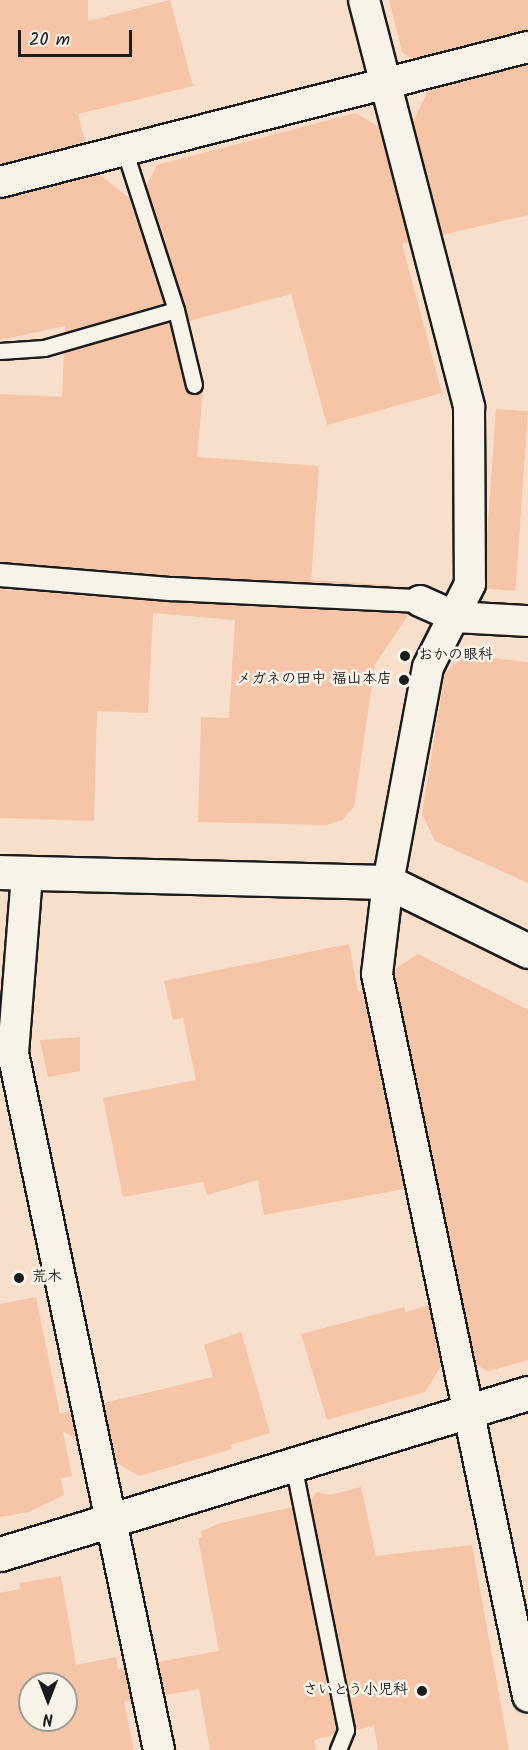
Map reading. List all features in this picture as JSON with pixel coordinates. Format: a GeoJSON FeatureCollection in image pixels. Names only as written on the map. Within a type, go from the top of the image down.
{"type":"FeatureCollection","features":[{"type":"Feature","properties":{"kind":"street"},"geometry":{"type":"LineString","coordinates":[[364,0],[468,407],[470,584],[456,617],[428,667],[388,882],[378,975],[528,1696]]}},
{"type":"Feature","properties":{"kind":"street"},"geometry":{"type":"LineString","coordinates":[[0,182],[528,47]]}},
{"type":"Feature","properties":{"kind":"street"},"geometry":{"type":"LineString","coordinates":[[0,575],[172,589],[420,601],[456,617],[528,621]]}},
{"type":"Feature","properties":{"kind":"street"},"geometry":{"type":"LineString","coordinates":[[159,1750],[13,1053],[14,873],[388,882],[528,951]]}},
{"type":"Feature","properties":{"kind":"street"},"geometry":{"type":"LineString","coordinates":[[0,1554],[528,1393]]}},
{"type":"Feature","properties":{"kind":"lane"},"geometry":{"type":"LineString","coordinates":[[124,149],[176,310],[194,385]]}},
{"type":"Feature","properties":{"kind":"lane"},"geometry":{"type":"LineString","coordinates":[[0,351],[44,348],[176,310]]}},
{"type":"Feature","properties":{"kind":"lane"},"geometry":{"type":"LineString","coordinates":[[293,1464],[346,1730],[338,1750]]}},
{"type":"Feature","properties":{"kind":"shaded area"},"geometry":{"type":"Polygon","coordinates":[[[0,0],[528,0],[528,1750],[0,1750],[0,0]]]}},
{"type":"Feature","properties":{"kind":"building"},"geometry":{"type":"Polygon","coordinates":[[[0,0],[88,0],[88,21],[170,0],[193,86],[78,114],[85,142],[0,164],[0,0]]]}},
{"type":"Feature","properties":{"kind":"building"},"geometry":{"type":"Polygon","coordinates":[[[389,0],[528,0],[528,30],[412,59],[402,52],[389,0]]]}},
{"type":"Feature","properties":{"kind":"building"},"geometry":{"type":"Polygon","coordinates":[[[528,65],[528,215],[442,235],[413,122],[428,90],[528,65]]]}},
{"type":"Feature","properties":{"kind":"building"},"geometry":{"type":"Polygon","coordinates":[[[356,113],[379,127],[409,243],[402,244],[442,393],[327,425],[291,294],[189,321],[146,186],[157,165],[356,113]]]}},
{"type":"Feature","properties":{"kind":"building"},"geometry":{"type":"Polygon","coordinates":[[[99,174],[129,198],[164,303],[65,332],[65,326],[0,340],[0,199],[99,174]]]}},
{"type":"Feature","properties":{"kind":"building"},"geometry":{"type":"Polygon","coordinates":[[[169,322],[185,388],[192,394],[203,389],[197,457],[319,466],[311,580],[410,587],[173,576],[0,562],[0,394],[62,397],[64,352],[169,322]]]}},
{"type":"Feature","properties":{"kind":"building"},"geometry":{"type":"Polygon","coordinates":[[[496,409],[528,411],[515,591],[483,589],[496,409]]]}},
{"type":"Feature","properties":{"kind":"building"},"geometry":{"type":"Polygon","coordinates":[[[0,589],[171,602],[409,614],[375,664],[354,807],[342,820],[327,825],[198,822],[201,717],[229,718],[235,620],[153,613],[148,713],[97,711],[94,821],[0,818],[0,589]]]}},
{"type":"Feature","properties":{"kind":"building"},"geometry":{"type":"Polygon","coordinates":[[[464,655],[528,662],[528,883],[435,841],[422,814],[445,673],[464,655]]]}},
{"type":"Feature","properties":{"kind":"building"},"geometry":{"type":"Polygon","coordinates":[[[349,944],[358,992],[363,989],[404,1189],[264,1215],[258,1180],[207,1195],[203,1182],[123,1197],[103,1098],[196,1080],[183,1018],[173,1020],[164,981],[349,944]]]}},
{"type":"Feature","properties":{"kind":"building"},"geometry":{"type":"Polygon","coordinates":[[[418,954],[528,1010],[528,1360],[488,1371],[476,1365],[394,973],[395,969],[418,954]]]}},
{"type":"Feature","properties":{"kind":"building"},"geometry":{"type":"Polygon","coordinates":[[[80,1037],[80,1071],[48,1077],[40,1040],[80,1037]]]}},
{"type":"Feature","properties":{"kind":"building"},"geometry":{"type":"Polygon","coordinates":[[[36,1297],[60,1414],[70,1411],[76,1439],[63,1431],[72,1476],[61,1478],[64,1495],[28,1512],[0,1517],[0,1304],[36,1297]]]}},
{"type":"Feature","properties":{"kind":"building"},"geometry":{"type":"Polygon","coordinates":[[[429,1305],[441,1366],[425,1392],[327,1420],[301,1334],[404,1307],[406,1312],[429,1305]]]}},
{"type":"Feature","properties":{"kind":"building"},"geometry":{"type":"Polygon","coordinates":[[[241,1332],[270,1433],[230,1445],[232,1449],[139,1476],[117,1463],[104,1403],[213,1377],[204,1345],[241,1332]]]}},
{"type":"Feature","properties":{"kind":"building"},"geometry":{"type":"Polygon","coordinates":[[[361,1487],[376,1556],[472,1545],[509,1750],[378,1750],[374,1726],[355,1730],[310,1502],[317,1492],[330,1495],[361,1487]]]}},
{"type":"Feature","properties":{"kind":"building"},"geometry":{"type":"Polygon","coordinates":[[[292,1507],[336,1729],[333,1735],[314,1740],[316,1750],[210,1750],[199,1689],[165,1695],[158,1662],[219,1651],[198,1538],[202,1537],[201,1531],[221,1523],[292,1507]]]}},
{"type":"Feature","properties":{"kind":"building"},"geometry":{"type":"Polygon","coordinates":[[[61,1576],[76,1665],[116,1657],[118,1669],[124,1668],[131,1701],[124,1702],[134,1750],[0,1750],[0,1593],[20,1589],[19,1583],[61,1576]]]}},
{"type":"Feature","properties":{"kind":"place","name":"おかの眼科"},"geometry":{"type":"Point","coordinates":[405,656]}},
{"type":"Feature","properties":{"kind":"place","name":"メガネの田中 福山本店"},"geometry":{"type":"Point","coordinates":[404,680]}},
{"type":"Feature","properties":{"kind":"place","name":"荒木"},"geometry":{"type":"Point","coordinates":[19,1278]}},
{"type":"Feature","properties":{"kind":"place","name":"さいとう小児科"},"geometry":{"type":"Point","coordinates":[422,1691]}}]}
